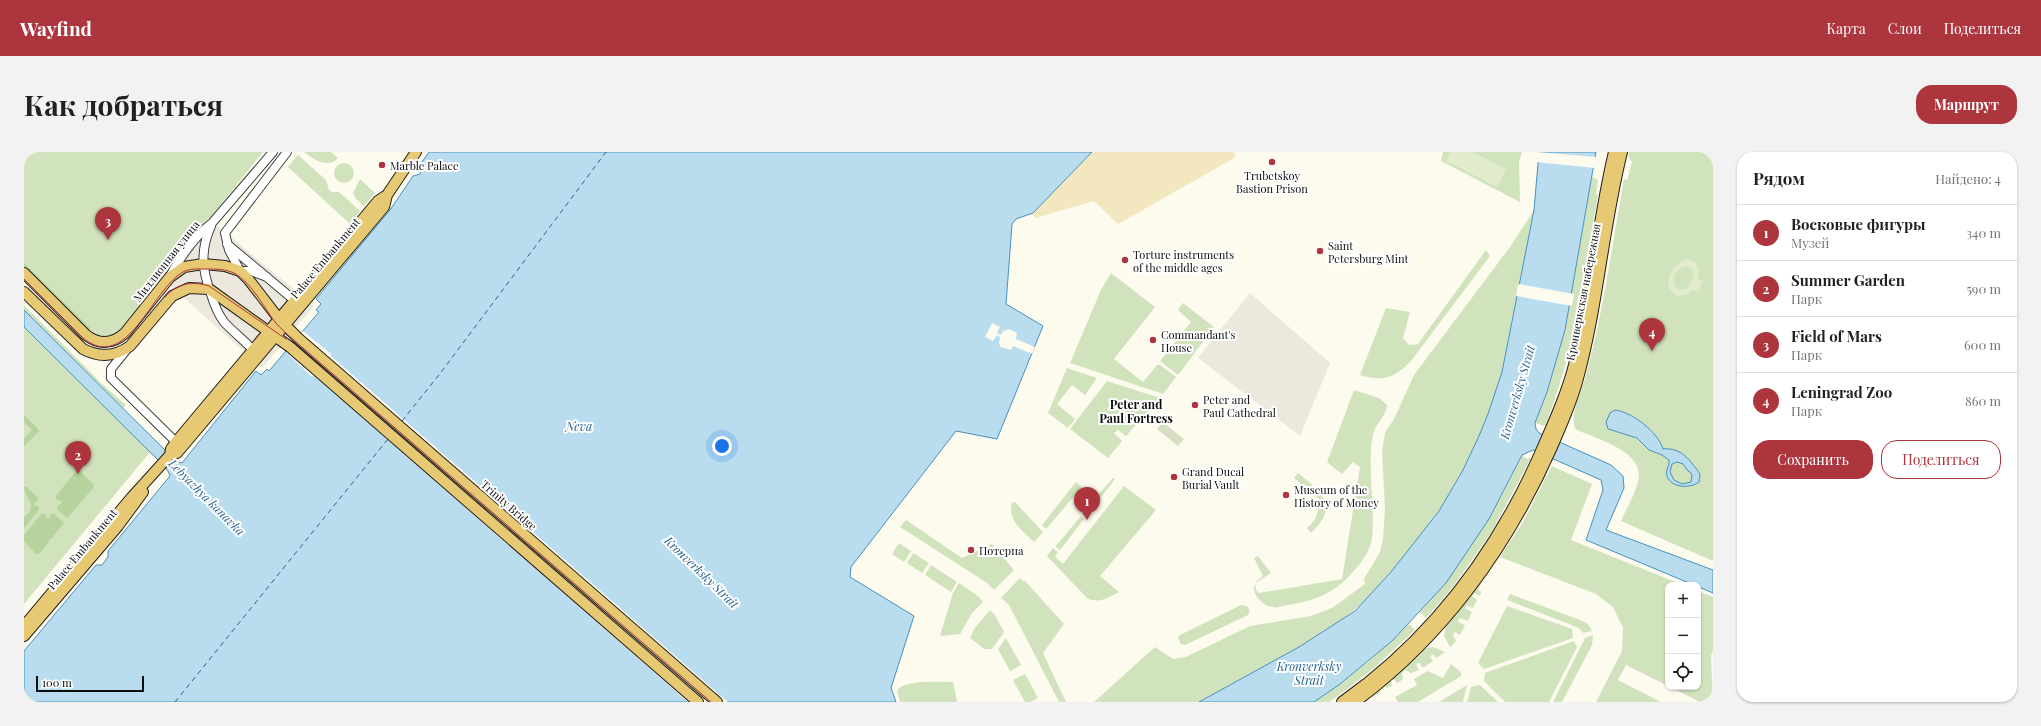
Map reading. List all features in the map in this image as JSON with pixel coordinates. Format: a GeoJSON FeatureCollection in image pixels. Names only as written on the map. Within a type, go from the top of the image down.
{"type":"FeatureCollection","features":[{"type":"Feature","properties":{"kind":"main road","name":"Palace Embankment"},"geometry":{"type":"LineString","coordinates":[[282,322],[294,300],[378,201],[387,194],[416,152]]}},
{"type":"Feature","properties":{"kind":"main road","name":"Кронверкская набережная"},"geometry":{"type":"LineString","coordinates":[[1554,432],[1579,344],[1614,152]]}},
{"type":"Feature","properties":{"kind":"main road","name":"Кронверкская набережная"},"geometry":{"type":"LineString","coordinates":[[1554,432],[1577,384],[1586,345],[1622,152]]}},
{"type":"Feature","properties":{"kind":"main road","name":"Palace Embankment"},"geometry":{"type":"LineString","coordinates":[[282,322],[384,207],[387,194]]}},
{"type":"Feature","properties":{"kind":"main road"},"geometry":{"type":"LineString","coordinates":[[170,277],[184,267],[203,264],[225,266],[240,271]]}},
{"type":"Feature","properties":{"kind":"main road","name":"Trinity Bridge"},"geometry":{"type":"LineString","coordinates":[[240,271],[249,280],[282,322],[298,338],[717,702]]}},
{"type":"Feature","properties":{"kind":"main road","name":"Миллионная улица"},"geometry":{"type":"LineString","coordinates":[[24,273],[86,335],[95,341],[106,342],[116,340],[125,333],[170,277]]}},
{"type":"Feature","properties":{"kind":"main road"},"geometry":{"type":"LineString","coordinates":[[24,292],[83,349],[91,353],[107,356],[122,352],[130,346],[169,299],[178,292],[189,288],[209,290],[290,347],[698,702]]}},
{"type":"Feature","properties":{"kind":"main road"},"geometry":{"type":"LineString","coordinates":[[272,334],[253,350],[176,442],[171,449],[170,455],[177,454],[282,322]]}},
{"type":"Feature","properties":{"kind":"main road"},"geometry":{"type":"LineString","coordinates":[[1354,702],[1394,670],[1432,635],[1452,612],[1491,560],[1525,503],[1554,432]]}},
{"type":"Feature","properties":{"kind":"main road","name":"Palace Embankment"},"geometry":{"type":"LineString","coordinates":[[24,636],[118,526],[170,455]]}},
{"type":"Feature","properties":{"kind":"main road"},"geometry":{"type":"LineString","coordinates":[[1342,702],[1389,665],[1426,630],[1446,607],[1485,555],[1541,462]]}},
{"type":"Feature","properties":{"kind":"main road","name":"Palace Embankment"},"geometry":{"type":"LineString","coordinates":[[24,626],[131,498],[154,475]]}},
{"type":"Feature","properties":{"kind":"street","name":"Миллионная улица"},"geometry":{"type":"LineString","coordinates":[[170,277],[176,264],[205,228],[212,224],[272,152]]}},
{"type":"Feature","properties":{"kind":"street"},"geometry":{"type":"LineString","coordinates":[[267,277],[251,271],[240,271],[226,243],[226,230],[287,152]]}},
{"type":"Feature","properties":{"kind":"street"},"geometry":{"type":"LineString","coordinates":[[212,224],[205,242],[203,264],[209,290],[220,315],[253,350]]}},
{"type":"Feature","properties":{"kind":"street"},"geometry":{"type":"LineString","coordinates":[[226,243],[294,300]]}},
{"type":"Feature","properties":{"kind":"street"},"geometry":{"type":"LineString","coordinates":[[130,346],[111,369],[111,378],[176,442]]}},
{"type":"Feature","properties":{"kind":"green space"},"geometry":{"type":"Polygon","coordinates":[[[24,152],[263,152],[120,330],[108,336],[99,336],[88,330],[24,267],[24,152]]]}},
{"type":"Feature","properties":{"kind":"green space"},"geometry":{"type":"Polygon","coordinates":[[[304,152],[331,152],[338,158],[330,163],[325,163],[312,158],[304,152]]]}},
{"type":"Feature","properties":{"kind":"green space"},"geometry":{"type":"Polygon","coordinates":[[[1443,152],[1522,152],[1519,162],[1520,202],[1441,161],[1443,152]]]}},
{"type":"Feature","properties":{"kind":"green space"},"geometry":{"type":"Polygon","coordinates":[[[1450,152],[1473,152],[1506,169],[1497,187],[1446,161],[1450,152]]]}},
{"type":"Feature","properties":{"kind":"green space"},"geometry":{"type":"Polygon","coordinates":[[[1629,152],[1713,152],[1713,561],[1621,521],[1637,487],[1639,475],[1637,466],[1632,459],[1615,446],[1577,430],[1574,426],[1574,413],[1585,379],[1602,305],[1624,179],[1627,180],[1632,162],[1629,158],[1629,152]]]}},
{"type":"Feature","properties":{"kind":"green space"},"geometry":{"type":"Polygon","coordinates":[[[298,155],[326,180],[329,190],[332,192],[339,192],[360,211],[350,224],[288,167],[298,155]]]}},
{"type":"Feature","properties":{"kind":"green space"},"geometry":{"type":"Polygon","coordinates":[[[344,163],[351,166],[354,173],[351,180],[344,183],[337,180],[334,173],[337,166],[344,163]]]}},
{"type":"Feature","properties":{"kind":"green space"},"geometry":{"type":"Polygon","coordinates":[[[1592,177],[1598,180],[1596,194],[1598,195],[1581,292],[1577,301],[1578,311],[1564,369],[1545,426],[1535,423],[1547,392],[1565,330],[1592,177]]]}},
{"type":"Feature","properties":{"kind":"green space"},"geometry":{"type":"Polygon","coordinates":[[[360,179],[375,193],[364,206],[356,199],[353,193],[360,179]]]}},
{"type":"Feature","properties":{"kind":"green space"},"geometry":{"type":"Polygon","coordinates":[[[1534,210],[1502,372],[1479,436],[1463,470],[1439,511],[1417,542],[1365,601],[1343,619],[1299,647],[1199,702],[1094,702],[1155,647],[1173,659],[1186,657],[1250,626],[1311,616],[1332,608],[1365,584],[1364,579],[1380,552],[1383,539],[1385,507],[1382,451],[1385,433],[1394,419],[1414,375],[1510,247],[1534,210]]]}},
{"type":"Feature","properties":{"kind":"green space"},"geometry":{"type":"Polygon","coordinates":[[[1486,250],[1490,256],[1405,367],[1394,375],[1388,377],[1376,378],[1360,375],[1386,308],[1410,312],[1403,338],[1409,345],[1418,344],[1486,250]]]}},
{"type":"Feature","properties":{"kind":"green space"},"geometry":{"type":"Polygon","coordinates":[[[1687,259],[1695,262],[1699,270],[1698,279],[1703,281],[1698,292],[1693,289],[1687,295],[1677,296],[1669,289],[1668,284],[1672,270],[1682,261],[1687,259]],[[1686,266],[1676,273],[1674,285],[1679,290],[1686,289],[1693,279],[1693,270],[1686,266]]]}},
{"type":"Feature","properties":{"kind":"green space"},"geometry":{"type":"Polygon","coordinates":[[[24,263],[90,328],[88,330],[24,267],[24,263]]]}},
{"type":"Feature","properties":{"kind":"green space"},"geometry":{"type":"Polygon","coordinates":[[[1111,273],[1155,307],[1114,359],[1143,382],[1157,365],[1160,365],[1176,377],[1163,394],[1070,363],[1101,290],[1111,273]]]}},
{"type":"Feature","properties":{"kind":"green space"},"geometry":{"type":"Polygon","coordinates":[[[1183,303],[1214,327],[1178,375],[1160,361],[1191,322],[1178,310],[1183,303]]]}},
{"type":"Feature","properties":{"kind":"green space"},"geometry":{"type":"Polygon","coordinates":[[[24,305],[101,383],[126,405],[123,408],[24,310],[24,305]]]}},
{"type":"Feature","properties":{"kind":"green space"},"geometry":{"type":"Polygon","coordinates":[[[24,327],[150,452],[24,604],[24,327]]]}},
{"type":"Feature","properties":{"kind":"green space"},"geometry":{"type":"Polygon","coordinates":[[[1067,368],[1097,378],[1085,395],[1072,385],[1057,404],[1075,419],[1068,428],[1048,413],[1067,368]]]}},
{"type":"Feature","properties":{"kind":"green space"},"geometry":{"type":"Polygon","coordinates":[[[1107,381],[1160,398],[1126,436],[1118,430],[1114,433],[1122,441],[1108,458],[1070,429],[1107,381]]]}},
{"type":"Feature","properties":{"kind":"green space"},"geometry":{"type":"Polygon","coordinates":[[[1354,390],[1379,398],[1387,405],[1387,408],[1375,429],[1371,442],[1373,527],[1371,542],[1365,557],[1349,576],[1333,590],[1305,602],[1277,607],[1266,605],[1256,595],[1254,591],[1255,584],[1256,590],[1259,593],[1342,579],[1360,467],[1353,462],[1342,474],[1327,462],[1354,390]]]}},
{"type":"Feature","properties":{"kind":"green space"},"geometry":{"type":"Polygon","coordinates":[[[24,415],[39,431],[24,446],[24,439],[32,430],[24,422],[24,415]]]}},
{"type":"Feature","properties":{"kind":"green space"},"geometry":{"type":"Polygon","coordinates":[[[1168,416],[1170,418],[1165,424],[1184,439],[1178,446],[1157,429],[1168,416]]]}},
{"type":"Feature","properties":{"kind":"green space"},"geometry":{"type":"Polygon","coordinates":[[[1522,455],[1527,459],[1531,458],[1491,533],[1452,588],[1426,618],[1420,612],[1450,576],[1477,538],[1501,497],[1522,455]]]}},
{"type":"Feature","properties":{"kind":"green space"},"geometry":{"type":"Polygon","coordinates":[[[1552,466],[1592,484],[1571,540],[1676,582],[1665,582],[1665,684],[1626,665],[1618,680],[1661,702],[1596,702],[1622,651],[1623,628],[1613,607],[1596,594],[1500,557],[1523,522],[1552,466]]]}},
{"type":"Feature","properties":{"kind":"green space"},"geometry":{"type":"Polygon","coordinates":[[[77,470],[79,470],[94,485],[94,487],[67,518],[57,509],[57,506],[63,502],[56,499],[56,496],[77,470]]]}},
{"type":"Feature","properties":{"kind":"green space"},"geometry":{"type":"Polygon","coordinates":[[[1298,473],[1320,493],[1326,507],[1325,515],[1311,533],[1307,528],[1317,515],[1319,499],[1294,478],[1298,473]]]}},
{"type":"Feature","properties":{"kind":"green space"},"geometry":{"type":"Polygon","coordinates":[[[1113,478],[1115,479],[1086,517],[1082,514],[1113,478]]]}},
{"type":"Feature","properties":{"kind":"green space"},"geometry":{"type":"Polygon","coordinates":[[[1076,482],[1082,487],[1046,529],[1042,525],[1076,482]]]}},
{"type":"Feature","properties":{"kind":"green space"},"geometry":{"type":"Polygon","coordinates":[[[1124,486],[1156,510],[1100,576],[1119,592],[1103,600],[1091,600],[1087,598],[1047,556],[1053,548],[1058,552],[1055,557],[1063,564],[1124,486]]]}},
{"type":"Feature","properties":{"kind":"green space"},"geometry":{"type":"Polygon","coordinates":[[[24,487],[27,487],[38,498],[38,500],[33,504],[39,507],[39,510],[24,528],[24,517],[29,513],[31,506],[24,487]]]}},
{"type":"Feature","properties":{"kind":"green space"},"geometry":{"type":"Polygon","coordinates":[[[1015,502],[1043,532],[1034,542],[1014,520],[1011,509],[1012,503],[1015,502]]]}},
{"type":"Feature","properties":{"kind":"green space"},"geometry":{"type":"Polygon","coordinates":[[[42,513],[47,515],[46,517],[48,519],[51,516],[49,515],[53,513],[64,523],[51,539],[48,540],[49,542],[39,554],[36,554],[24,541],[24,535],[42,513]]]}},
{"type":"Feature","properties":{"kind":"green space"},"geometry":{"type":"Polygon","coordinates":[[[1081,516],[1084,519],[1060,550],[1055,547],[1081,516]]]}},
{"type":"Feature","properties":{"kind":"green space"},"geometry":{"type":"Polygon","coordinates":[[[906,520],[962,558],[992,544],[1014,570],[994,590],[987,583],[900,527],[906,520]]]}},
{"type":"Feature","properties":{"kind":"green space"},"geometry":{"type":"Polygon","coordinates":[[[899,543],[911,551],[904,562],[892,554],[899,543]]]}},
{"type":"Feature","properties":{"kind":"green space"},"geometry":{"type":"Polygon","coordinates":[[[913,553],[929,563],[922,573],[907,563],[913,553]]]}},
{"type":"Feature","properties":{"kind":"green space"},"geometry":{"type":"Polygon","coordinates":[[[1258,556],[1271,573],[1256,583],[1257,580],[1263,576],[1254,558],[1258,556]]]}},
{"type":"Feature","properties":{"kind":"green space"},"geometry":{"type":"Polygon","coordinates":[[[931,565],[957,582],[951,592],[925,575],[931,565]]]}},
{"type":"Feature","properties":{"kind":"green space"},"geometry":{"type":"Polygon","coordinates":[[[1020,578],[1025,581],[1064,624],[1043,653],[1066,702],[1059,702],[1009,605],[1001,598],[1020,578]]]}},
{"type":"Feature","properties":{"kind":"green space"},"geometry":{"type":"Polygon","coordinates":[[[959,583],[978,596],[983,602],[972,613],[960,634],[940,636],[953,593],[959,583]]]}},
{"type":"Feature","properties":{"kind":"green space"},"geometry":{"type":"Polygon","coordinates":[[[1480,583],[1481,584],[1478,590],[1481,592],[1483,587],[1480,596],[1474,593],[1472,596],[1477,600],[1473,608],[1467,605],[1465,608],[1472,612],[1468,621],[1460,618],[1458,622],[1465,625],[1460,635],[1455,632],[1453,635],[1456,641],[1450,647],[1444,636],[1446,626],[1480,583]]]}},
{"type":"Feature","properties":{"kind":"green space"},"geometry":{"type":"Polygon","coordinates":[[[1701,592],[1713,597],[1713,650],[1711,656],[1713,702],[1700,702],[1676,690],[1701,690],[1701,592]]]}},
{"type":"Feature","properties":{"kind":"green space"},"geometry":{"type":"Polygon","coordinates":[[[1510,594],[1580,620],[1588,624],[1592,631],[1583,633],[1579,628],[1507,600],[1510,594]]]}},
{"type":"Feature","properties":{"kind":"green space"},"geometry":{"type":"Polygon","coordinates":[[[1241,605],[1247,606],[1250,611],[1248,615],[1185,645],[1181,644],[1178,638],[1180,635],[1241,605]]]}},
{"type":"Feature","properties":{"kind":"green space"},"geometry":{"type":"Polygon","coordinates":[[[1507,606],[1572,629],[1573,638],[1484,669],[1478,663],[1507,606]]]}},
{"type":"Feature","properties":{"kind":"green space"},"geometry":{"type":"Polygon","coordinates":[[[990,610],[995,615],[1004,632],[992,649],[984,649],[970,638],[974,629],[990,610]]]}},
{"type":"Feature","properties":{"kind":"green space"},"geometry":{"type":"Polygon","coordinates":[[[1409,624],[1415,630],[1375,667],[1329,702],[1314,702],[1369,661],[1409,624]]]}},
{"type":"Feature","properties":{"kind":"green space"},"geometry":{"type":"Polygon","coordinates":[[[1593,635],[1592,645],[1562,702],[1553,702],[1585,638],[1593,635]]]}},
{"type":"Feature","properties":{"kind":"green space"},"geometry":{"type":"Polygon","coordinates":[[[1006,638],[1021,665],[1010,671],[998,649],[1006,638]]]}},
{"type":"Feature","properties":{"kind":"green space"},"geometry":{"type":"Polygon","coordinates":[[[1574,641],[1577,647],[1549,702],[1505,702],[1484,681],[1485,673],[1574,641]]]}},
{"type":"Feature","properties":{"kind":"green space"},"geometry":{"type":"Polygon","coordinates":[[[1433,647],[1445,652],[1436,658],[1433,654],[1430,657],[1433,661],[1423,668],[1419,663],[1416,664],[1419,670],[1411,673],[1405,670],[1402,673],[1403,679],[1398,683],[1393,679],[1391,680],[1392,686],[1387,688],[1385,686],[1380,689],[1380,693],[1370,698],[1368,696],[1420,652],[1427,648],[1433,647]]]}},
{"type":"Feature","properties":{"kind":"green space"},"geometry":{"type":"Polygon","coordinates":[[[1451,664],[1461,672],[1461,676],[1418,702],[1398,702],[1395,697],[1417,685],[1414,679],[1428,671],[1443,678],[1451,664]]]}},
{"type":"Feature","properties":{"kind":"green space"},"geometry":{"type":"Polygon","coordinates":[[[1025,674],[1038,698],[1030,702],[1025,702],[1013,680],[1025,674]]]}},
{"type":"Feature","properties":{"kind":"green space"},"geometry":{"type":"Polygon","coordinates":[[[953,682],[957,702],[900,702],[897,691],[901,687],[914,683],[953,682]]]}},
{"type":"Feature","properties":{"kind":"green space"},"geometry":{"type":"Polygon","coordinates":[[[1467,685],[1463,702],[1439,702],[1467,685]]]}},
{"type":"Feature","properties":{"kind":"green space"},"geometry":{"type":"Polygon","coordinates":[[[1480,685],[1498,702],[1467,702],[1471,687],[1480,685]]]}},
{"type":"Feature","properties":{"kind":"sand"},"geometry":{"type":"Polygon","coordinates":[[[1092,152],[1234,152],[1236,157],[1118,224],[1094,201],[1035,218],[1033,213],[1092,152]]]}},
{"type":"Feature","properties":{"kind":"shaded area"},"geometry":{"type":"Polygon","coordinates":[[[208,218],[314,306],[262,368],[162,278],[208,218]]]}},
{"type":"Feature","properties":{"kind":"shaded area"},"geometry":{"type":"Polygon","coordinates":[[[1250,293],[1330,363],[1300,436],[1198,358],[1250,293]]]}},
{"type":"Feature","properties":{"kind":"water","name":"Neva"},"geometry":{"type":"Polygon","coordinates":[[[429,152],[1092,152],[1033,213],[1016,219],[1012,224],[1006,304],[1043,326],[997,439],[956,431],[851,567],[850,577],[914,616],[891,688],[896,702],[24,702],[24,651],[96,565],[102,565],[108,557],[108,551],[170,476],[168,471],[156,458],[24,327],[24,310],[176,461],[182,463],[256,371],[261,375],[267,369],[269,371],[319,312],[316,310],[321,304],[316,299],[390,210],[413,176],[420,174],[423,167],[422,162],[429,152]]]}},
{"type":"Feature","properties":{"kind":"water","name":"Kronverksky Strait"},"geometry":{"type":"Polygon","coordinates":[[[1539,152],[1596,152],[1565,330],[1547,392],[1535,423],[1536,429],[1539,433],[1611,465],[1623,476],[1624,488],[1606,530],[1713,570],[1713,593],[1701,588],[1701,582],[1687,582],[1586,540],[1603,490],[1601,480],[1533,450],[1522,455],[1489,519],[1446,583],[1392,641],[1340,684],[1314,702],[1199,702],[1299,647],[1355,611],[1391,572],[1439,511],[1463,470],[1479,436],[1502,372],[1534,210],[1539,152]]]}},
{"type":"Feature","properties":{"kind":"water"},"geometry":{"type":"Polygon","coordinates":[[[1615,410],[1622,412],[1644,424],[1656,436],[1663,449],[1680,452],[1693,464],[1700,474],[1699,482],[1691,486],[1681,486],[1672,483],[1667,476],[1669,460],[1662,455],[1649,450],[1637,438],[1608,429],[1606,422],[1610,413],[1615,410]],[[1677,462],[1672,464],[1670,472],[1674,480],[1682,484],[1691,482],[1692,475],[1683,464],[1677,462]]]}},
{"type":"Feature","properties":{"kind":"pier"},"geometry":{"type":"Polygon","coordinates":[[[1537,152],[1596,157],[1595,168],[1536,162],[1537,152]]]}},
{"type":"Feature","properties":{"kind":"pier"},"geometry":{"type":"Polygon","coordinates":[[[1518,284],[1574,294],[1572,306],[1516,296],[1518,284]]]}},
{"type":"Feature","properties":{"kind":"pier"},"geometry":{"type":"Polygon","coordinates":[[[992,323],[1000,327],[997,333],[1001,335],[1003,331],[1009,329],[1017,333],[1016,339],[1035,347],[1032,354],[1013,346],[1011,350],[1001,347],[999,344],[1000,337],[997,335],[993,341],[985,337],[992,323]]]}},
{"type":"Feature","properties":{"kind":"pier"},"geometry":{"type":"Polygon","coordinates":[[[303,331],[728,702],[688,702],[313,375],[312,377],[286,352],[303,331]]]}},
{"type":"Feature","properties":{"kind":"ferry route"},"geometry":{"type":"LineString","coordinates":[[402,421],[442,371],[606,152]]}},
{"type":"Feature","properties":{"kind":"ferry route"},"geometry":{"type":"LineString","coordinates":[[175,702],[388,439]]}},
{"type":"Feature","properties":{"kind":"tram line"},"geometry":{"type":"LineString","coordinates":[[24,279],[83,338],[99,346],[113,345],[126,337],[138,325],[172,281],[183,272],[195,269],[214,269],[234,273],[252,289],[275,322],[287,334],[711,702]]}},
{"type":"Feature","properties":{"kind":"tram line"},"geometry":{"type":"LineString","coordinates":[[165,297],[170,292],[186,284],[203,284],[209,286],[286,339]]}},
{"type":"Feature","properties":{"kind":"place","name":"Trubetskoy Bastion Prison"},"geometry":{"type":"Point","coordinates":[1272,162]}},
{"type":"Feature","properties":{"kind":"place","name":"Marble Palace"},"geometry":{"type":"Point","coordinates":[382,165]}},
{"type":"Feature","properties":{"kind":"place","name":"Field of Mars"},"geometry":{"type":"Point","coordinates":[108,240]}},
{"type":"Feature","properties":{"kind":"place","name":"Saint Petersburg Mint"},"geometry":{"type":"Point","coordinates":[1320,251]}},
{"type":"Feature","properties":{"kind":"place","name":"Torture instruments of the middle ages"},"geometry":{"type":"Point","coordinates":[1125,260]}},
{"type":"Feature","properties":{"kind":"place","name":"Commandant's House"},"geometry":{"type":"Point","coordinates":[1153,340]}},
{"type":"Feature","properties":{"kind":"place","name":"Leningrad Zoo"},"geometry":{"type":"Point","coordinates":[1652,351]}},
{"type":"Feature","properties":{"kind":"place","name":"Peter and Paul Cathedral"},"geometry":{"type":"Point","coordinates":[1195,405]}},
{"type":"Feature","properties":{"kind":"place","name":"Summer Garden"},"geometry":{"type":"Point","coordinates":[78,474]}},
{"type":"Feature","properties":{"kind":"place","name":"Grand Ducal Burial Vault"},"geometry":{"type":"Point","coordinates":[1174,477]}},
{"type":"Feature","properties":{"kind":"place","name":"Museum of the History of Money"},"geometry":{"type":"Point","coordinates":[1286,495]}},
{"type":"Feature","properties":{"kind":"place","name":"Восковые фигуры"},"geometry":{"type":"Point","coordinates":[1087,520]}},
{"type":"Feature","properties":{"kind":"place","name":"Потерна"},"geometry":{"type":"Point","coordinates":[971,550]}},
{"type":"Feature","properties":{"kind":"district","name":"Peter and Paul Fortress"},"geometry":{"type":"Point","coordinates":[1136,411]}},
{"type":"Feature","properties":{"kind":"water label","name":"Lebyazhya kanavka"},"geometry":{"type":"Point","coordinates":[207,497]}}]}
